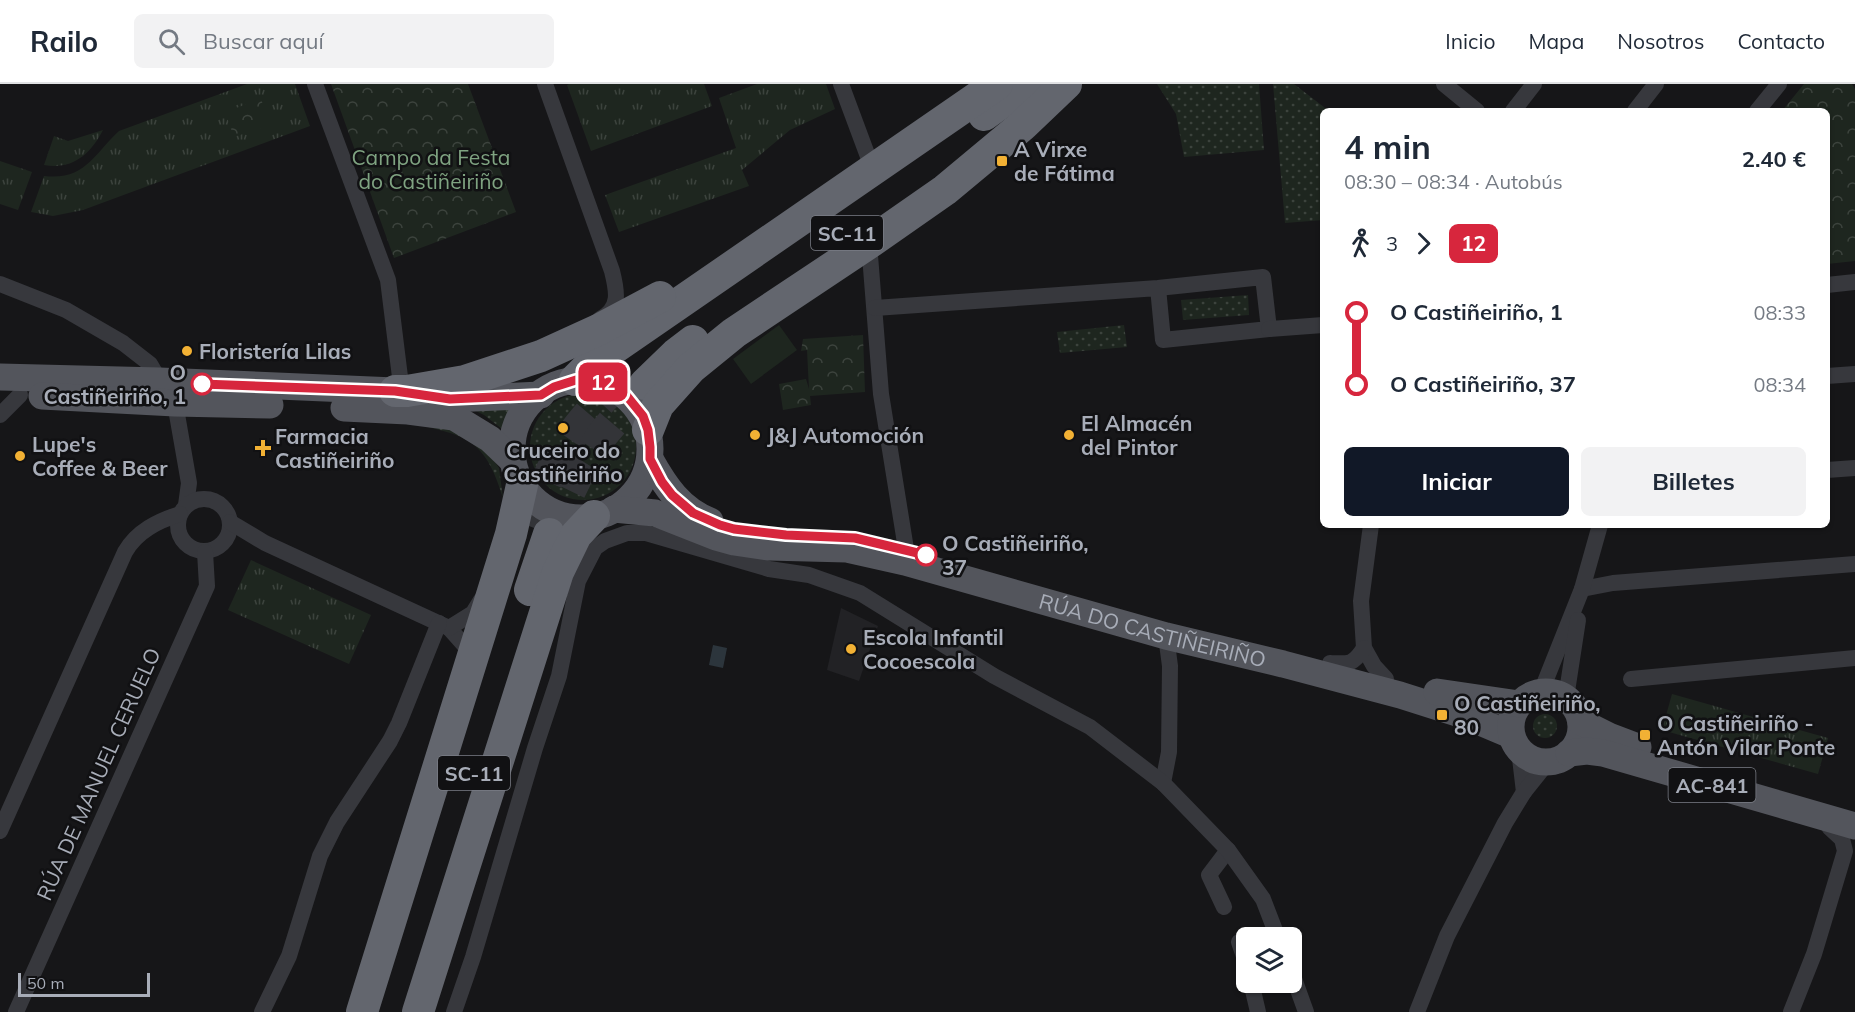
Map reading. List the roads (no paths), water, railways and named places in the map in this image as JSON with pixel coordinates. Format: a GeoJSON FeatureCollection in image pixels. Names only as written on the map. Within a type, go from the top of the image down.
{"type":"FeatureCollection","features":[{"type":"Feature","properties":{"kind":"highway","name":"SC-11"},"geometry":{"type":"LineString","coordinates":[[758,248],[996,84]]}},
{"type":"Feature","properties":{"kind":"highway","name":"SC-11"},"geometry":{"type":"LineString","coordinates":[[1027,84],[898,176],[715,297],[663,337],[637,377],[676,354],[729,314],[909,191],[1051,84]]}},
{"type":"Feature","properties":{"kind":"highway"},"geometry":{"type":"LineString","coordinates":[[649,445],[658,405],[691,368],[734,333],[945,190],[1023,125],[1065,84]]}},
{"type":"Feature","properties":{"kind":"highway"},"geometry":{"type":"LineString","coordinates":[[1023,125],[1084,84]]}},
{"type":"Feature","properties":{"kind":"highway"},"geometry":{"type":"LineString","coordinates":[[395,391],[465,381],[541,356],[758,248]]}},
{"type":"Feature","properties":{"kind":"highway"},"geometry":{"type":"LineString","coordinates":[[576,380],[591,364],[758,248]]}},
{"type":"Feature","properties":{"kind":"highway"},"geometry":{"type":"LineString","coordinates":[[362,1012],[511,534],[516,471]]}},
{"type":"Feature","properties":{"kind":"highway"},"geometry":{"type":"LineString","coordinates":[[418,1012],[558,572],[576,535],[604,513]]}},
{"type":"Feature","properties":{"kind":"highway","name":"SC-11"},"geometry":{"type":"LineString","coordinates":[[379,1012],[440,818],[539,530],[399,1012]]}},
{"type":"Feature","properties":{"kind":"main road"},"geometry":{"type":"LineString","coordinates":[[0,377],[168,392]]}},
{"type":"Feature","properties":{"kind":"main road","name":"RÚA DO CASTIÑEIRIÑO"},"geometry":{"type":"LineString","coordinates":[[516,471],[512,441],[517,423],[526,407],[554,387],[576,380],[590,379],[604,382],[626,395],[643,416],[649,445],[662,482],[682,505],[693,513],[720,525],[786,535],[855,538],[906,549],[1386,679],[1458,696],[1542,698]]}},
{"type":"Feature","properties":{"kind":"main road","name":"RÚA DO CASTIÑEIRIÑO"},"geometry":{"type":"LineString","coordinates":[[10,395],[395,391],[450,399],[541,395]]}},
{"type":"Feature","properties":{"kind":"main road","name":"RÚA DO CASTIÑEIRIÑO"},"geometry":{"type":"LineString","coordinates":[[168,392],[284,405],[408,411],[454,417],[490,439],[542,506],[566,516],[655,513],[716,537],[757,545],[847,549],[871,553],[1400,695],[1466,716],[1515,742],[1527,757],[1537,761],[1587,751],[1603,753],[1842,826]]}},
{"type":"Feature","properties":{"kind":"main road"},"geometry":{"type":"LineString","coordinates":[[604,513],[633,494],[645,473],[649,445]]}},
{"type":"Feature","properties":{"kind":"main road"},"geometry":{"type":"LineString","coordinates":[[1136,612],[1179,636],[1242,645],[1257,644]]}},
{"type":"Feature","properties":{"kind":"main road"},"geometry":{"type":"LineString","coordinates":[[1515,742],[1510,724],[1513,713],[1542,698],[1573,705],[1581,722],[1580,734],[1576,745],[1558,758]]}},
{"type":"Feature","properties":{"kind":"main road","name":"AC-841"},"geometry":{"type":"LineString","coordinates":[[1581,722],[1609,736],[1697,768],[1855,810]]}},
{"type":"Feature","properties":{"kind":"street"},"geometry":{"type":"LineString","coordinates":[[315,84],[388,280],[400,377],[395,391]]}},
{"type":"Feature","properties":{"kind":"street"},"geometry":{"type":"LineString","coordinates":[[500,370],[518,355],[603,317],[614,308],[616,299],[612,271],[545,84]]}},
{"type":"Feature","properties":{"kind":"street"},"geometry":{"type":"LineString","coordinates":[[842,84],[873,170]]}},
{"type":"Feature","properties":{"kind":"street"},"geometry":{"type":"LineString","coordinates":[[1444,84],[1473,108]]}},
{"type":"Feature","properties":{"kind":"street"},"geometry":{"type":"LineString","coordinates":[[1514,108],[1534,84]]}},
{"type":"Feature","properties":{"kind":"street"},"geometry":{"type":"LineString","coordinates":[[1637,108],[1656,84]]}},
{"type":"Feature","properties":{"kind":"street"},"geometry":{"type":"LineString","coordinates":[[1759,108],[1779,84]]}},
{"type":"Feature","properties":{"kind":"street"},"geometry":{"type":"LineString","coordinates":[[869,243],[881,394],[906,549]]}},
{"type":"Feature","properties":{"kind":"street"},"geometry":{"type":"LineString","coordinates":[[612,271],[625,294],[635,300],[663,296]]}},
{"type":"Feature","properties":{"kind":"street"},"geometry":{"type":"LineString","coordinates":[[875,308],[1158,288],[1263,277],[1269,329]]}},
{"type":"Feature","properties":{"kind":"street"},"geometry":{"type":"LineString","coordinates":[[1830,285],[1855,282]]}},
{"type":"Feature","properties":{"kind":"street"},"geometry":{"type":"LineString","coordinates":[[0,284],[66,310],[123,343],[150,364],[168,392],[189,483],[183,510],[177,524],[180,537],[189,547],[206,552],[223,543],[238,540],[265,543]]}},
{"type":"Feature","properties":{"kind":"street"},"geometry":{"type":"LineString","coordinates":[[1158,288],[1163,340],[1320,325]]}},
{"type":"Feature","properties":{"kind":"street"},"geometry":{"type":"LineString","coordinates":[[1830,376],[1855,374]]}},
{"type":"Feature","properties":{"kind":"street"},"geometry":{"type":"LineString","coordinates":[[0,416],[10,395]]}},
{"type":"Feature","properties":{"kind":"street"},"geometry":{"type":"LineString","coordinates":[[1830,470],[1855,468]]}},
{"type":"Feature","properties":{"kind":"street"},"geometry":{"type":"LineString","coordinates":[[262,1012],[289,956],[320,856],[337,822],[390,741],[444,626],[473,614],[480,601],[516,471]]}},
{"type":"Feature","properties":{"kind":"street"},"geometry":{"type":"LineString","coordinates":[[189,483],[204,498]]}},
{"type":"Feature","properties":{"kind":"street"},"geometry":{"type":"LineString","coordinates":[[0,831],[125,552],[134,539],[154,523],[183,510],[197,499],[204,498],[223,506],[227,512],[230,522],[229,532],[223,543]]}},
{"type":"Feature","properties":{"kind":"street"},"geometry":{"type":"LineString","coordinates":[[230,522],[265,543],[444,626],[465,646],[471,662]]}},
{"type":"Feature","properties":{"kind":"street"},"geometry":{"type":"LineString","coordinates":[[1371,528],[1361,601],[1364,648],[1374,666],[1386,679]]}},
{"type":"Feature","properties":{"kind":"street"},"geometry":{"type":"LineString","coordinates":[[1542,698],[1582,589],[1599,528]]}},
{"type":"Feature","properties":{"kind":"street"},"geometry":{"type":"LineString","coordinates":[[142,534],[154,532],[180,537]]}},
{"type":"Feature","properties":{"kind":"street"},"geometry":{"type":"LineString","coordinates":[[454,1012],[474,957],[535,748],[559,676],[578,581],[595,548],[605,541],[627,533],[646,533],[769,569],[809,575],[860,593],[994,676],[1090,727],[1163,783],[1228,850],[1263,898],[1274,927]]}},
{"type":"Feature","properties":{"kind":"street","name":"RÚA DE MANUEL CERUELO"},"geometry":{"type":"LineString","coordinates":[[16,1012],[207,586],[206,552]]}},
{"type":"Feature","properties":{"kind":"street"},"geometry":{"type":"LineString","coordinates":[[1582,589],[1613,583],[1855,564]]}},
{"type":"Feature","properties":{"kind":"street"},"geometry":{"type":"LineString","coordinates":[[1542,698],[1582,589]]}},
{"type":"Feature","properties":{"kind":"street"},"geometry":{"type":"LineString","coordinates":[[1163,783],[1169,752],[1170,666],[1179,636]]}},
{"type":"Feature","properties":{"kind":"street"},"geometry":{"type":"LineString","coordinates":[[1330,663],[1353,662],[1364,648]]}},
{"type":"Feature","properties":{"kind":"street"},"geometry":{"type":"LineString","coordinates":[[1631,679],[1855,658]]}},
{"type":"Feature","properties":{"kind":"street"},"geometry":{"type":"LineString","coordinates":[[1515,742],[1524,792]]}},
{"type":"Feature","properties":{"kind":"street"},"geometry":{"type":"LineString","coordinates":[[1417,1012],[1447,936],[1505,823],[1524,792],[1558,758]]}},
{"type":"Feature","properties":{"kind":"street"},"geometry":{"type":"LineString","coordinates":[[1791,1012],[1814,954],[1850,847],[1842,839],[1842,826]]}},
{"type":"Feature","properties":{"kind":"street"},"geometry":{"type":"LineString","coordinates":[[1224,908],[1209,875],[1228,850]]}},
{"type":"Feature","properties":{"kind":"street"},"geometry":{"type":"LineString","coordinates":[[1254,993],[1258,1012]]}},
{"type":"Feature","properties":{"kind":"street"},"geometry":{"type":"LineString","coordinates":[[1299,993],[1306,1012]]}},
{"type":"Feature","properties":{"kind":"tunnel"},"geometry":{"type":"LineString","coordinates":[[529,526],[551,472],[568,441],[589,414],[629,371]]}},
{"type":"Feature","properties":{"kind":"tunnel"},"geometry":{"type":"LineString","coordinates":[[549,534],[579,472],[603,434],[645,384]]}},
{"type":"Feature","properties":{"kind":"place","name":"A Virxe de Fátima"},"geometry":{"type":"Point","coordinates":[1002,161]}},
{"type":"Feature","properties":{"kind":"place","name":"Floristería Lilas"},"geometry":{"type":"Point","coordinates":[187,351]}},
{"type":"Feature","properties":{"kind":"place","name":"O Castiñeiriño, 1"},"geometry":{"type":"Point","coordinates":[202,384]}},
{"type":"Feature","properties":{"kind":"place","name":"Cruceiro do Castiñeiriño"},"geometry":{"type":"Point","coordinates":[563,428]}},
{"type":"Feature","properties":{"kind":"place","name":"J&J Automoción"},"geometry":{"type":"Point","coordinates":[755,435]}},
{"type":"Feature","properties":{"kind":"place","name":"El Almacén del Pintor"},"geometry":{"type":"Point","coordinates":[1069,435]}},
{"type":"Feature","properties":{"kind":"place","name":"Farmacia Castiñeiriño"},"geometry":{"type":"Point","coordinates":[263,448]}},
{"type":"Feature","properties":{"kind":"place","name":"Lupe's Coffee & Beer"},"geometry":{"type":"Point","coordinates":[20,456]}},
{"type":"Feature","properties":{"kind":"place","name":"O Castiñeiriño, 37"},"geometry":{"type":"Point","coordinates":[926,555]}},
{"type":"Feature","properties":{"kind":"place","name":"Escola Infantil Cocoescola"},"geometry":{"type":"Point","coordinates":[851,649]}},
{"type":"Feature","properties":{"kind":"place","name":"O Castiñeiriño, 80"},"geometry":{"type":"Point","coordinates":[1442,715]}},
{"type":"Feature","properties":{"kind":"place","name":"O Castiñeiriño - Antón Vilar Ponte"},"geometry":{"type":"Point","coordinates":[1645,735]}},
{"type":"Feature","properties":{"kind":"park label","name":"Campo da Festa do Castiñeiriño"},"geometry":{"type":"Point","coordinates":[431,169]}}]}
